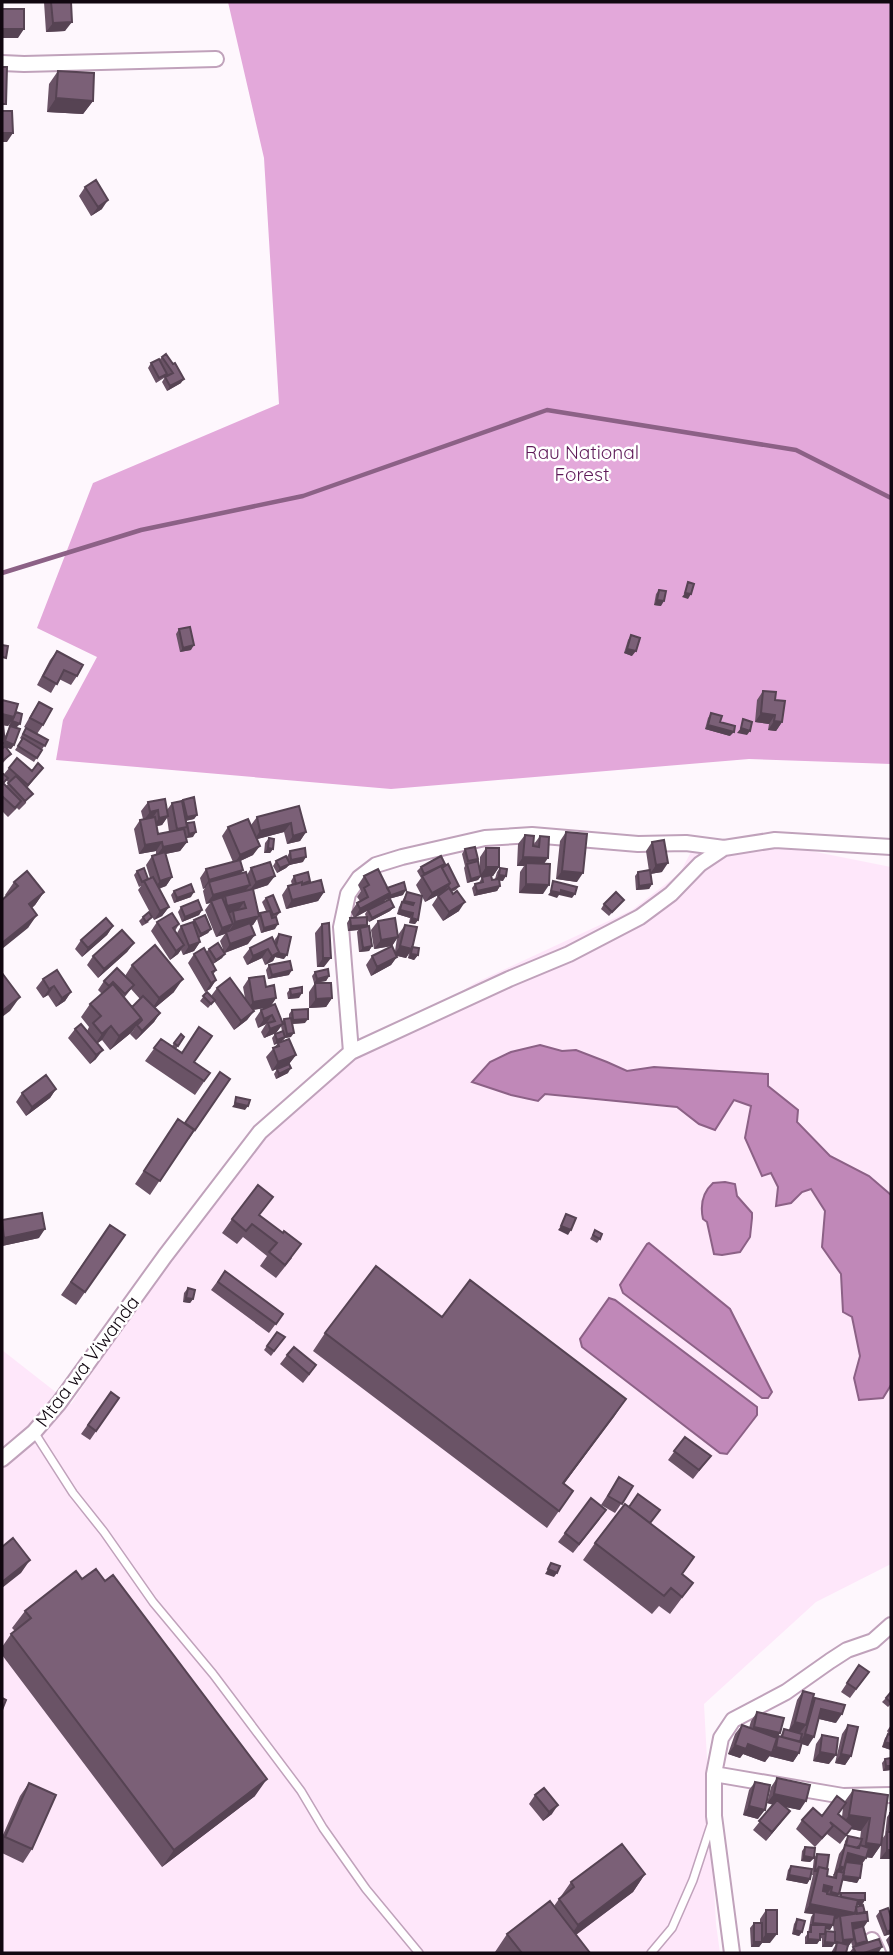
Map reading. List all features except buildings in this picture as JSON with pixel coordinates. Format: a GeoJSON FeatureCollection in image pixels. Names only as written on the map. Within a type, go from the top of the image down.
{"type":"FeatureCollection","features":[{"type":"Feature","properties":{"kind":"street"},"geometry":{"type":"LineString","coordinates":[[2,63],[216,59]]}},
{"type":"Feature","properties":{"kind":"street"},"geometry":{"type":"LineString","coordinates":[[351,1052],[341,927],[348,894],[359,878],[376,866],[402,857],[485,838],[532,835],[638,844],[687,843],[724,848],[775,840],[891,847]]}},
{"type":"Feature","properties":{"kind":"street","name":"Mtaa wa Viwanda"},"geometry":{"type":"LineString","coordinates":[[2,1459],[34,1432],[59,1403],[165,1256],[260,1132],[351,1052],[569,954],[640,917],[671,894],[700,864],[724,848]]}},
{"type":"Feature","properties":{"kind":"street"},"geometry":{"type":"LineString","coordinates":[[732,1953],[714,1816],[714,1774],[721,1738],[733,1720],[786,1692],[847,1650],[873,1641],[891,1625]]}},
{"type":"Feature","properties":{"kind":"street"},"geometry":{"type":"LineString","coordinates":[[714,1774],[843,1796],[891,1795]]}},
{"type":"Feature","properties":{"kind":"lane"},"geometry":{"type":"LineString","coordinates":[[34,1432],[73,1493],[153,1602],[213,1674],[301,1791],[323,1828],[366,1889],[419,1953]]}},
{"type":"Feature","properties":{"kind":"lane"},"geometry":{"type":"LineString","coordinates":[[651,1953],[672,1928],[693,1880],[714,1816]]}},
{"type":"Feature","properties":{"kind":"shaded area"},"geometry":{"type":"Polygon","coordinates":[[[695,844],[796,848],[891,867],[891,1564],[816,1602],[704,1704],[716,1924],[720,1953],[2,1953],[2,1350],[71,1404],[234,1161],[352,1049],[401,1029],[475,983],[632,910],[680,873],[695,844]]]}},
{"type":"Feature","properties":{"kind":"shaded area"},"geometry":{"type":"Polygon","coordinates":[[[540,1045],[562,1051],[576,1050],[627,1071],[654,1067],[768,1074],[768,1086],[798,1110],[797,1122],[830,1156],[869,1176],[891,1195],[891,1385],[883,1398],[859,1400],[854,1378],[860,1356],[852,1317],[843,1312],[841,1274],[822,1247],[825,1211],[811,1189],[802,1192],[791,1203],[776,1206],[778,1187],[771,1173],[762,1176],[745,1138],[751,1106],[734,1100],[715,1130],[699,1124],[677,1107],[545,1094],[538,1101],[472,1082],[490,1062],[511,1052],[540,1045]]]}},
{"type":"Feature","properties":{"kind":"shaded area"},"geometry":{"type":"Polygon","coordinates":[[[713,1183],[735,1184],[737,1196],[752,1213],[752,1218],[750,1237],[740,1252],[722,1255],[714,1254],[707,1222],[703,1219],[702,1204],[706,1191],[713,1183]]]}},
{"type":"Feature","properties":{"kind":"shaded area"},"geometry":{"type":"Polygon","coordinates":[[[649,1243],[730,1309],[772,1392],[768,1398],[762,1398],[623,1293],[620,1285],[649,1243]]]}},
{"type":"Feature","properties":{"kind":"shaded area"},"geometry":{"type":"Polygon","coordinates":[[[609,1298],[757,1407],[757,1415],[727,1454],[720,1453],[582,1347],[580,1339],[609,1298]]]}},
{"type":"Feature","properties":{"kind":"green space","name":"Rau National Forest"},"geometry":{"type":"Polygon","coordinates":[[[228,2],[891,2],[891,764],[749,759],[391,789],[56,760],[63,720],[97,657],[37,628],[93,483],[279,404],[264,158],[228,2]]]}},
{"type":"Feature","properties":{"kind":"waterway"},"geometry":{"type":"LineString","coordinates":[[2,573],[141,530],[303,496],[547,410],[796,450],[891,498]]}}]}
